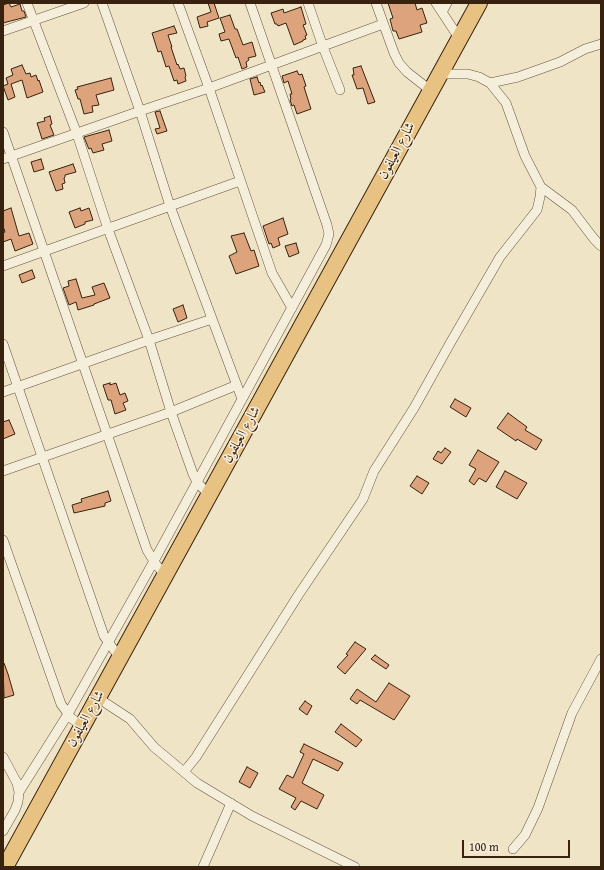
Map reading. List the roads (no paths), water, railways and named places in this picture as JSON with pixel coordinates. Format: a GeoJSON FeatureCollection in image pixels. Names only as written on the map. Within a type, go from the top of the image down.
{"type":"FeatureCollection","features":[{"type":"Feature","properties":{"kind":"highway","name":"شارع العيلفون"},"geometry":{"type":"LineString","coordinates":[[5,867],[479,3]]}},
{"type":"Feature","properties":{"kind":"street"},"geometry":{"type":"LineString","coordinates":[[27,3],[77,134],[108,229],[149,340],[193,474],[197,482],[209,494]]}},
{"type":"Feature","properties":{"kind":"street"},"geometry":{"type":"LineString","coordinates":[[3,31],[84,3]]}},
{"type":"Feature","properties":{"kind":"street"},"geometry":{"type":"LineString","coordinates":[[102,3],[140,111],[170,206],[242,399]]}},
{"type":"Feature","properties":{"kind":"street"},"geometry":{"type":"LineString","coordinates":[[178,3],[209,88],[272,273],[292,308]]}},
{"type":"Feature","properties":{"kind":"street"},"geometry":{"type":"LineString","coordinates":[[18,792],[68,714],[108,643],[326,245],[328,229],[250,3]]}},
{"type":"Feature","properties":{"kind":"street"},"geometry":{"type":"LineString","coordinates":[[308,3],[340,90]]}},
{"type":"Feature","properties":{"kind":"street"},"geometry":{"type":"LineString","coordinates":[[376,3],[399,63],[407,72],[430,90]]}},
{"type":"Feature","properties":{"kind":"street"},"geometry":{"type":"LineString","coordinates":[[436,3],[459,38]]}},
{"type":"Feature","properties":{"kind":"street"},"geometry":{"type":"LineString","coordinates":[[442,12],[447,3]]}},
{"type":"Feature","properties":{"kind":"street"},"geometry":{"type":"LineString","coordinates":[[7,158],[209,88],[383,24]]}},
{"type":"Feature","properties":{"kind":"street"},"geometry":{"type":"LineString","coordinates":[[490,83],[518,77],[560,62],[585,49],[601,44]]}},
{"type":"Feature","properties":{"kind":"street"},"geometry":{"type":"LineString","coordinates":[[440,74],[468,74],[490,83],[506,103],[525,156],[541,186],[572,210],[601,246]]}},
{"type":"Feature","properties":{"kind":"street"},"geometry":{"type":"LineString","coordinates":[[3,132],[7,158],[45,252],[147,550],[165,574]]}},
{"type":"Feature","properties":{"kind":"street"},"geometry":{"type":"LineString","coordinates":[[3,266],[240,181]]}},
{"type":"Feature","properties":{"kind":"street"},"geometry":{"type":"LineString","coordinates":[[184,772],[196,757],[299,594],[363,499],[374,471],[414,408],[500,257],[537,210],[541,186]]}},
{"type":"Feature","properties":{"kind":"street"},"geometry":{"type":"LineString","coordinates":[[3,392],[82,363],[212,319]]}},
{"type":"Feature","properties":{"kind":"street"},"geometry":{"type":"LineString","coordinates":[[3,344],[104,636],[108,643],[120,656]]}},
{"type":"Feature","properties":{"kind":"street"},"geometry":{"type":"LineString","coordinates":[[3,471],[108,436],[172,412],[237,385]]}},
{"type":"Feature","properties":{"kind":"street"},"geometry":{"type":"LineString","coordinates":[[3,540],[61,704],[71,718],[82,726]]}},
{"type":"Feature","properties":{"kind":"street"},"geometry":{"type":"LineString","coordinates":[[513,849],[525,835],[538,808],[572,713],[601,659]]}},
{"type":"Feature","properties":{"kind":"street"},"geometry":{"type":"LineString","coordinates":[[98,698],[130,719],[154,747],[196,783],[252,816],[355,867]]}},
{"type":"Feature","properties":{"kind":"street"},"geometry":{"type":"LineString","coordinates":[[3,757],[17,783],[18,792],[17,806],[3,831]]}},
{"type":"Feature","properties":{"kind":"street"},"geometry":{"type":"LineString","coordinates":[[203,867],[231,803]]}}]}
